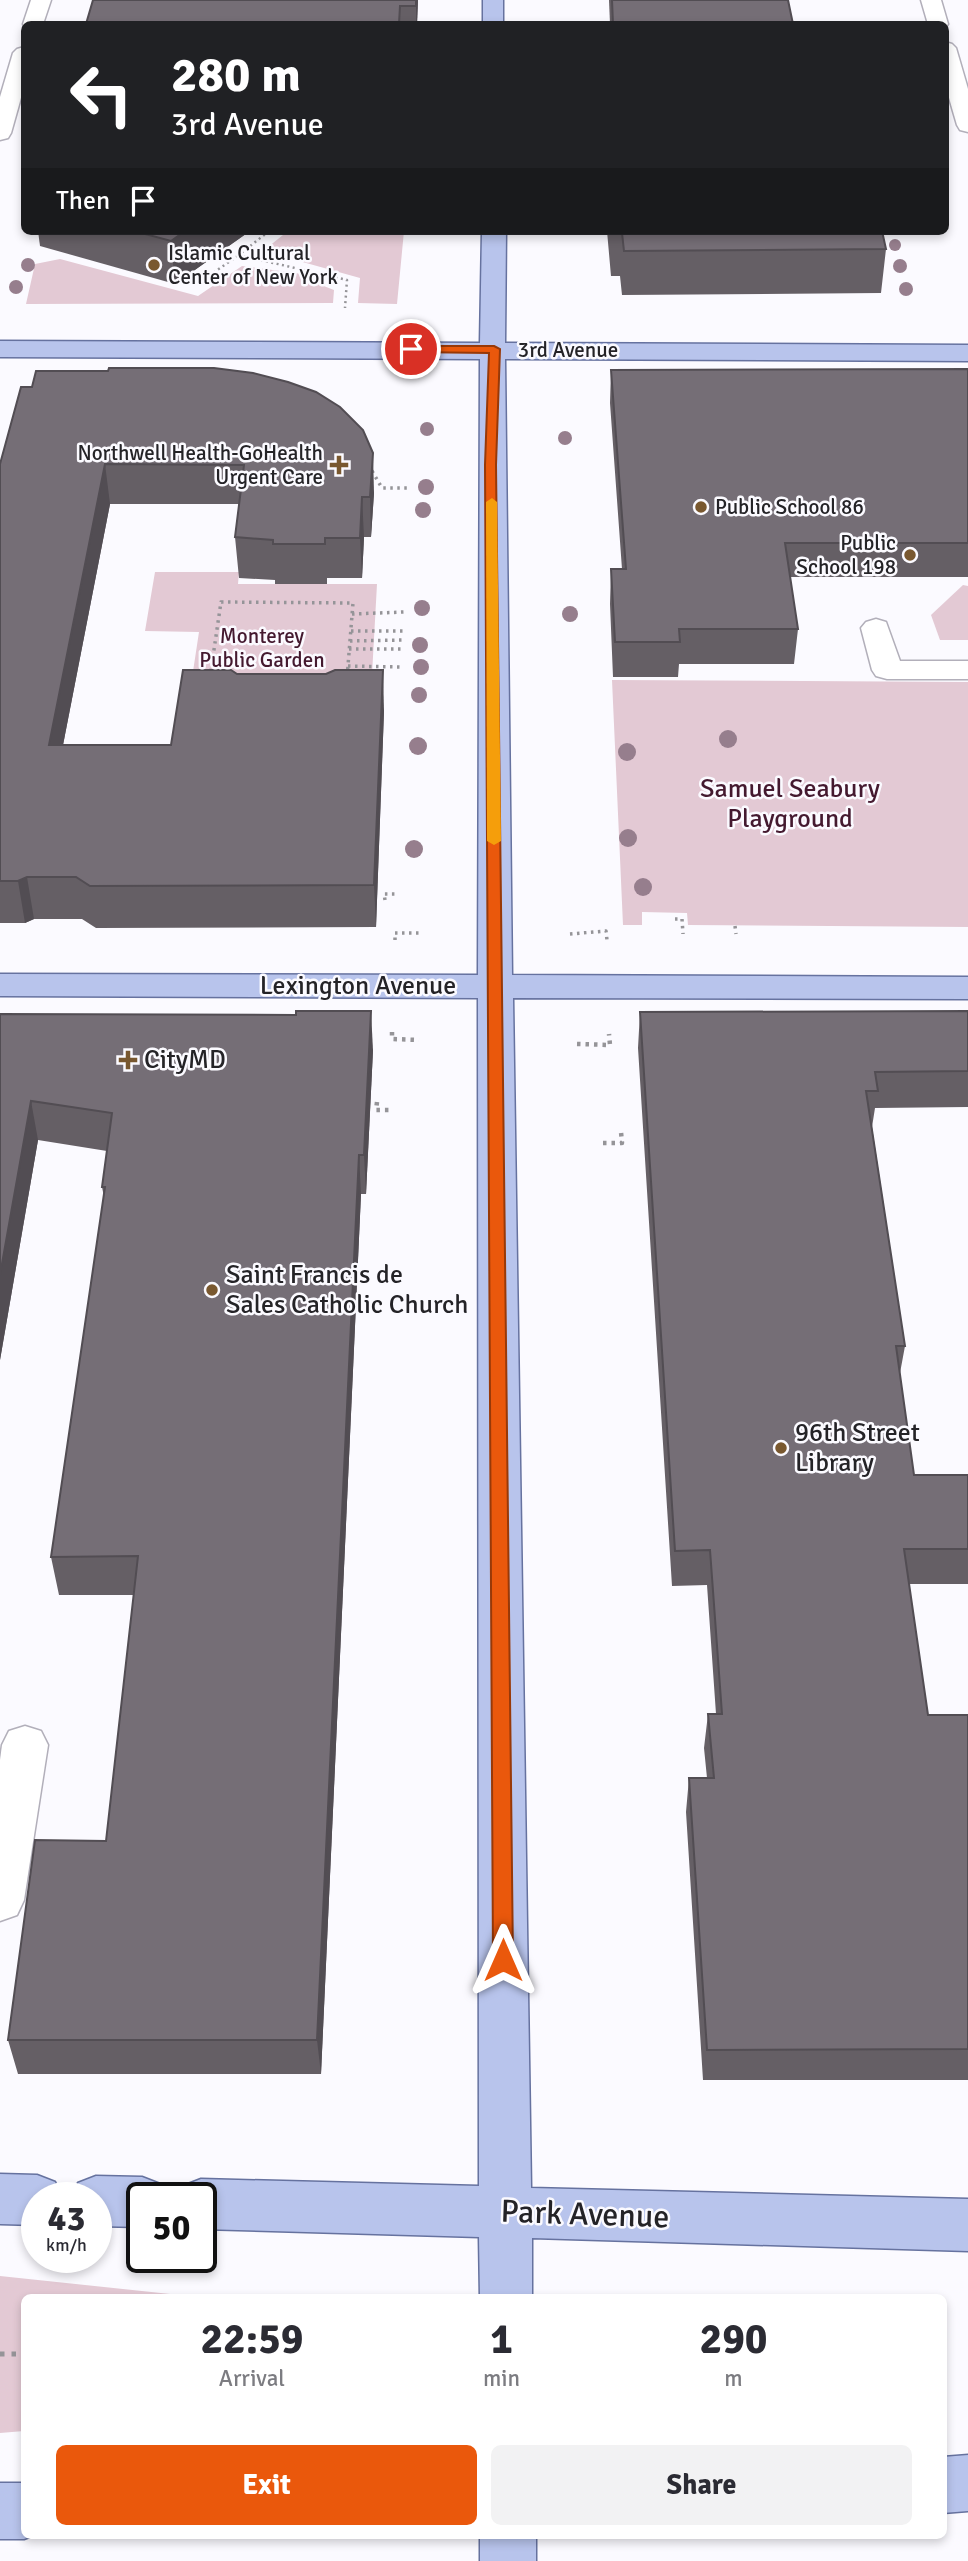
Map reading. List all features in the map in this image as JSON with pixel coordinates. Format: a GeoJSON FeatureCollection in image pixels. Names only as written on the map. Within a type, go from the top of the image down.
{"type":"FeatureCollection","features":[{"type":"Feature","properties":{"kind":"main road"},"geometry":{"type":"LineString","coordinates":[[493,0],[493,21]]}},
{"type":"Feature","properties":{"kind":"main road"},"geometry":{"type":"LineString","coordinates":[[494,235],[491,465],[506,2294]]}},
{"type":"Feature","properties":{"kind":"main road","name":"3rd Avenue"},"geometry":{"type":"LineString","coordinates":[[0,349],[968,353]]}},
{"type":"Feature","properties":{"kind":"main road","name":"Lexington Avenue"},"geometry":{"type":"LineString","coordinates":[[0,985],[968,988]]}},
{"type":"Feature","properties":{"kind":"main road"},"geometry":{"type":"LineString","coordinates":[[0,2199],[21,2200]]}},
{"type":"Feature","properties":{"kind":"main road","name":"Park Avenue"},"geometry":{"type":"LineString","coordinates":[[217,2204],[968,2225]]}},
{"type":"Feature","properties":{"kind":"main road"},"geometry":{"type":"LineString","coordinates":[[947,2484],[968,2483]]}},
{"type":"Feature","properties":{"kind":"main road"},"geometry":{"type":"LineString","coordinates":[[0,2511],[21,2511]]}},
{"type":"Feature","properties":{"kind":"main road"},"geometry":{"type":"LineString","coordinates":[[508,2539],[508,2561]]}},
{"type":"Feature","properties":{"kind":"street"},"geometry":{"type":"LineString","coordinates":[[34,21],[41,0]]}},
{"type":"Feature","properties":{"kind":"street"},"geometry":{"type":"LineString","coordinates":[[931,0],[937,21]]}},
{"type":"Feature","properties":{"kind":"street"},"geometry":{"type":"LineString","coordinates":[[949,61],[968,125]]}},
{"type":"Feature","properties":{"kind":"street"},"geometry":{"type":"LineString","coordinates":[[0,133],[21,63]]}},
{"type":"Feature","properties":{"kind":"street"},"geometry":{"type":"LineString","coordinates":[[876,628],[887,670],[968,670]]}},
{"type":"Feature","properties":{"kind":"street"},"geometry":{"type":"LineString","coordinates":[[0,1900],[25,1745]]}},
{"type":"Feature","properties":{"kind":"path"},"geometry":{"type":"LineString","coordinates":[[200,282],[264,235]]}},
{"type":"Feature","properties":{"kind":"path"},"geometry":{"type":"LineString","coordinates":[[239,254],[347,280],[345,312]]}},
{"type":"Feature","properties":{"kind":"path"},"geometry":{"type":"LineString","coordinates":[[371,470],[382,488],[407,488]]}},
{"type":"Feature","properties":{"kind":"path"},"geometry":{"type":"LineString","coordinates":[[221,602],[353,603],[351,631],[347,678],[210,677],[221,602]]}},
{"type":"Feature","properties":{"kind":"path"},"geometry":{"type":"LineString","coordinates":[[352,614],[404,612]]}},
{"type":"Feature","properties":{"kind":"path"},"geometry":{"type":"LineString","coordinates":[[351,631],[403,631]]}},
{"type":"Feature","properties":{"kind":"path"},"geometry":{"type":"LineString","coordinates":[[350,640],[402,640]]}},
{"type":"Feature","properties":{"kind":"path"},"geometry":{"type":"LineString","coordinates":[[349,649],[403,649]]}},
{"type":"Feature","properties":{"kind":"path"},"geometry":{"type":"LineString","coordinates":[[348,666],[402,667]]}},
{"type":"Feature","properties":{"kind":"path"},"geometry":{"type":"LineString","coordinates":[[385,900],[384,894],[396,894]]}},
{"type":"Feature","properties":{"kind":"path"},"geometry":{"type":"LineString","coordinates":[[675,919],[682,919],[682,934]]}},
{"type":"Feature","properties":{"kind":"path"},"geometry":{"type":"LineString","coordinates":[[735,926],[736,934]]}},
{"type":"Feature","properties":{"kind":"path"},"geometry":{"type":"LineString","coordinates":[[570,934],[606,931]]}},
{"type":"Feature","properties":{"kind":"path"},"geometry":{"type":"LineString","coordinates":[[394,933],[419,933]]}},
{"type":"Feature","properties":{"kind":"path"},"geometry":{"type":"LineString","coordinates":[[392,1024],[392,1040],[419,1040]]}},
{"type":"Feature","properties":{"kind":"path"},"geometry":{"type":"LineString","coordinates":[[577,1044],[610,1045],[609,1034]]}},
{"type":"Feature","properties":{"kind":"path"},"geometry":{"type":"LineString","coordinates":[[377,1102],[376,1110],[389,1110]]}},
{"type":"Feature","properties":{"kind":"path"},"geometry":{"type":"LineString","coordinates":[[603,1143],[622,1143],[621,1132]]}},
{"type":"Feature","properties":{"kind":"path"},"geometry":{"type":"LineString","coordinates":[[0,2354],[21,2354]]}},
{"type":"Feature","properties":{"kind":"green space"},"geometry":{"type":"Polygon","coordinates":[[[283,235],[404,235],[397,304],[358,303],[360,278],[263,251],[283,235]]]}},
{"type":"Feature","properties":{"kind":"green space"},"geometry":{"type":"Polygon","coordinates":[[[60,259],[198,296],[242,266],[325,277],[316,283],[334,290],[333,303],[26,304],[35,264],[60,259]]]}},
{"type":"Feature","properties":{"kind":"green space","name":"Monterey Public Garden"},"geometry":{"type":"Polygon","coordinates":[[[155,572],[239,572],[238,584],[377,584],[370,711],[187,711],[199,632],[145,631],[155,572]]]}},
{"type":"Feature","properties":{"kind":"green space"},"geometry":{"type":"Polygon","coordinates":[[[963,585],[968,586],[968,640],[940,640],[931,615],[963,585]]]}},
{"type":"Feature","properties":{"kind":"green space","name":"Samuel Seabury Playground"},"geometry":{"type":"Polygon","coordinates":[[[612,680],[968,682],[968,927],[688,925],[687,913],[642,912],[642,925],[623,925],[612,680]]]}},
{"type":"Feature","properties":{"kind":"green space"},"geometry":{"type":"Polygon","coordinates":[[[0,2276],[170,2294],[21,2294],[21,2431],[0,2433],[0,2276]]]}},
{"type":"Feature","properties":{"kind":"building"},"geometry":{"type":"Polygon","coordinates":[[[93,0],[416,0],[416,6],[400,6],[399,21],[87,21],[93,0]]]}},
{"type":"Feature","properties":{"kind":"building"},"geometry":{"type":"Polygon","coordinates":[[[612,0],[788,0],[792,21],[613,21],[612,0]]]}},
{"type":"Feature","properties":{"kind":"building"},"geometry":{"type":"Polygon","coordinates":[[[149,235],[179,235],[171,241],[149,235]]]}},
{"type":"Feature","properties":{"kind":"building"},"geometry":{"type":"Polygon","coordinates":[[[622,235],[883,235],[886,249],[624,251],[622,235]]]}},
{"type":"Feature","properties":{"kind":"building"},"geometry":{"type":"Polygon","coordinates":[[[109,368],[214,368],[253,373],[316,392],[340,407],[363,430],[373,453],[370,497],[362,497],[360,538],[325,538],[325,544],[273,544],[273,540],[235,537],[244,465],[105,464],[49,745],[171,745],[183,670],[231,670],[237,674],[326,674],[335,670],[383,670],[374,885],[90,886],[76,877],[27,877],[18,881],[0,881],[0,464],[21,387],[32,387],[36,371],[108,371],[109,368]]]}},
{"type":"Feature","properties":{"kind":"building"},"geometry":{"type":"Polygon","coordinates":[[[968,369],[968,543],[785,543],[798,629],[679,629],[680,642],[615,642],[611,569],[626,569],[611,370],[968,369]]]}},
{"type":"Feature","properties":{"kind":"building"},"geometry":{"type":"Polygon","coordinates":[[[296,1011],[371,1011],[364,1155],[359,1155],[317,2040],[8,2040],[35,1840],[106,1841],[138,1556],[51,1557],[105,1187],[102,1187],[112,1113],[31,1101],[0,1275],[0,1014],[296,1015],[296,1011]]]}},
{"type":"Feature","properties":{"kind":"building"},"geometry":{"type":"Polygon","coordinates":[[[968,1011],[968,1071],[875,1072],[878,1091],[866,1091],[905,1346],[896,1346],[914,1475],[968,1475],[968,1549],[904,1549],[928,1715],[968,1715],[968,2049],[707,2050],[689,1778],[714,1778],[708,1714],[722,1714],[710,1550],[675,1551],[640,1012],[968,1011]]]}},
{"type":"Feature","properties":{"kind":"slow traffic"},"geometry":{"type":"LineString","coordinates":[[492,502],[494,841]]}},
{"type":"Feature","properties":{"kind":"place","name":"Islamic Cultural Center of New York"},"geometry":{"type":"Point","coordinates":[154,265]}},
{"type":"Feature","properties":{"kind":"place","name":"Northwell Health-GoHealth Urgent Care"},"geometry":{"type":"Point","coordinates":[339,465]}},
{"type":"Feature","properties":{"kind":"place","name":"Public School 86"},"geometry":{"type":"Point","coordinates":[701,507]}},
{"type":"Feature","properties":{"kind":"place","name":"Public School 198"},"geometry":{"type":"Point","coordinates":[910,555]}},
{"type":"Feature","properties":{"kind":"place","name":"CityMD"},"geometry":{"type":"Point","coordinates":[128,1060]}},
{"type":"Feature","properties":{"kind":"place","name":"Saint Francis de Sales Catholic Church"},"geometry":{"type":"Point","coordinates":[212,1290]}},
{"type":"Feature","properties":{"kind":"place","name":"96th Street Library"},"geometry":{"type":"Point","coordinates":[781,1448]}},
{"type":"Feature","properties":{"kind":"route"},"geometry":{"type":"LineString","coordinates":[[411,349],[494,349],[491,465],[494,1042],[503,1960]]}}]}
